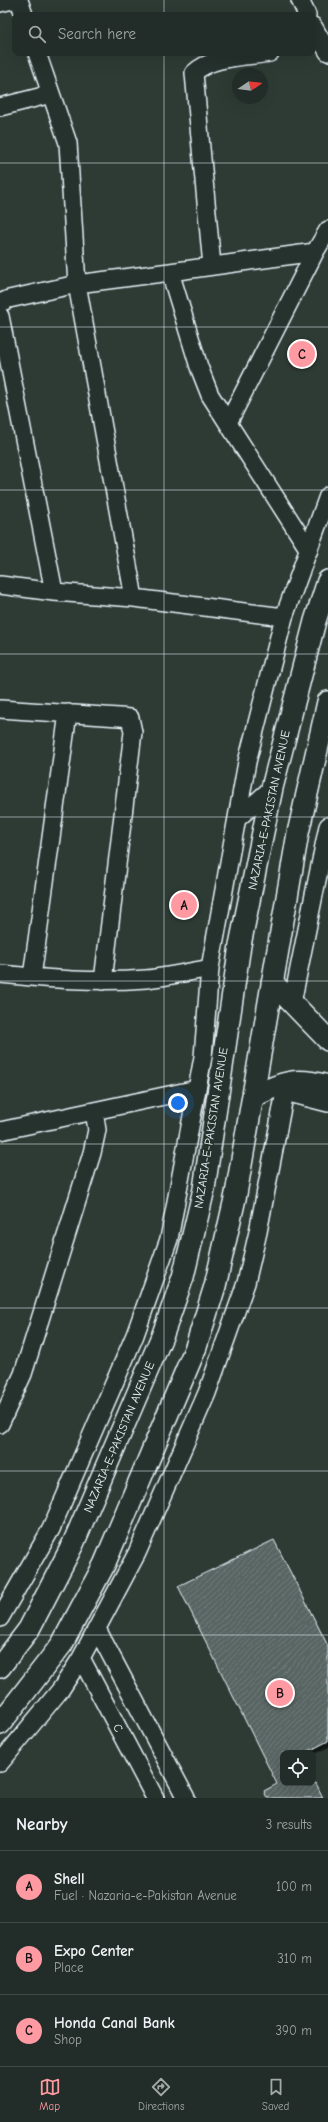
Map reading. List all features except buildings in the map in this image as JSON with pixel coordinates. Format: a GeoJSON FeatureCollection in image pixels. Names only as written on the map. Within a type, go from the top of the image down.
{"type":"FeatureCollection","features":[{"type":"Feature","properties":{"kind":"main road","name":"NAZARIA-E-PAKISTAN AVENUE"},"geometry":{"type":"LineString","coordinates":[[0,1667],[29,1629],[73,1544],[163,1334],[183,1277],[204,1189],[215,1037],[240,945],[272,788],[313,629],[328,581]]}},
{"type":"Feature","properties":{"kind":"main road"},"geometry":{"type":"LineString","coordinates":[[0,1724],[62,1644],[104,1565],[196,1347],[215,1286],[236,1194],[298,834],[328,702]]}},
{"type":"Feature","properties":{"kind":"main road"},"geometry":{"type":"LineString","coordinates":[[272,982],[328,1040]]}},
{"type":"Feature","properties":{"kind":"main road"},"geometry":{"type":"LineString","coordinates":[[253,1097],[300,1081],[328,1086]]}},
{"type":"Feature","properties":{"kind":"street"},"geometry":{"type":"LineString","coordinates":[[0,3],[12,0]]}},
{"type":"Feature","properties":{"kind":"street"},"geometry":{"type":"LineString","coordinates":[[19,0],[23,12]]}},
{"type":"Feature","properties":{"kind":"street"},"geometry":{"type":"LineString","coordinates":[[300,0],[306,12]]}},
{"type":"Feature","properties":{"kind":"street"},"geometry":{"type":"LineString","coordinates":[[316,34],[321,48]]}},
{"type":"Feature","properties":{"kind":"street"},"geometry":{"type":"LineString","coordinates":[[38,56],[68,143],[77,284],[134,598]]}},
{"type":"Feature","properties":{"kind":"street"},"geometry":{"type":"LineString","coordinates":[[212,266],[194,73],[202,66],[211,62],[250,56]]}},
{"type":"Feature","properties":{"kind":"street"},"geometry":{"type":"LineString","coordinates":[[0,107],[51,94]]}},
{"type":"Feature","properties":{"kind":"street"},"geometry":{"type":"LineString","coordinates":[[228,423],[315,252],[328,230]]}},
{"type":"Feature","properties":{"kind":"street"},"geometry":{"type":"LineString","coordinates":[[0,302],[77,284],[315,252]]}},
{"type":"Feature","properties":{"kind":"street"},"geometry":{"type":"LineString","coordinates":[[170,272],[199,367],[210,395],[309,550]]}},
{"type":"Feature","properties":{"kind":"street"},"geometry":{"type":"LineString","coordinates":[[0,316],[54,592]]}},
{"type":"Feature","properties":{"kind":"street"},"geometry":{"type":"LineString","coordinates":[[0,1618],[51,1529],[135,1335],[169,1239],[197,1090],[215,1037],[210,968],[247,762],[284,617],[328,496]]}},
{"type":"Feature","properties":{"kind":"street"},"geometry":{"type":"LineString","coordinates":[[0,585],[54,592],[134,598],[284,617]]}},
{"type":"Feature","properties":{"kind":"street"},"geometry":{"type":"LineString","coordinates":[[0,709],[130,718],[132,722],[133,732],[103,981]]}},
{"type":"Feature","properties":{"kind":"street"},"geometry":{"type":"LineString","coordinates":[[32,977],[68,713]]}},
{"type":"Feature","properties":{"kind":"street"},"geometry":{"type":"LineString","coordinates":[[237,819],[272,788]]}},
{"type":"Feature","properties":{"kind":"street"},"geometry":{"type":"LineString","coordinates":[[292,1003],[328,826]]}},
{"type":"Feature","properties":{"kind":"street"},"geometry":{"type":"LineString","coordinates":[[0,974],[77,982],[148,979],[210,968]]}},
{"type":"Feature","properties":{"kind":"street"},"geometry":{"type":"LineString","coordinates":[[0,1763],[60,1689],[81,1658],[140,1546],[207,1393],[246,1283],[258,1232],[285,1087],[328,1103]]}},
{"type":"Feature","properties":{"kind":"street"},"geometry":{"type":"LineString","coordinates":[[0,1131],[197,1090]]}},
{"type":"Feature","properties":{"kind":"street"},"geometry":{"type":"LineString","coordinates":[[0,1424],[23,1374],[92,1154],[97,1130],[94,1111]]}},
{"type":"Feature","properties":{"kind":"street"},"geometry":{"type":"LineString","coordinates":[[97,1629],[186,1798]]}},
{"type":"Feature","properties":{"kind":"street","name":"C"},"geometry":{"type":"LineString","coordinates":[[81,1658],[155,1798]]}},
{"type":"Feature","properties":{"kind":"place","name":"Honda Canal Bank"},"geometry":{"type":"Point","coordinates":[302,354]}},
{"type":"Feature","properties":{"kind":"place","name":"Shell"},"geometry":{"type":"Point","coordinates":[184,905]}},
{"type":"Feature","properties":{"kind":"place","name":"Expo Center"},"geometry":{"type":"Point","coordinates":[280,1693]}}]}
